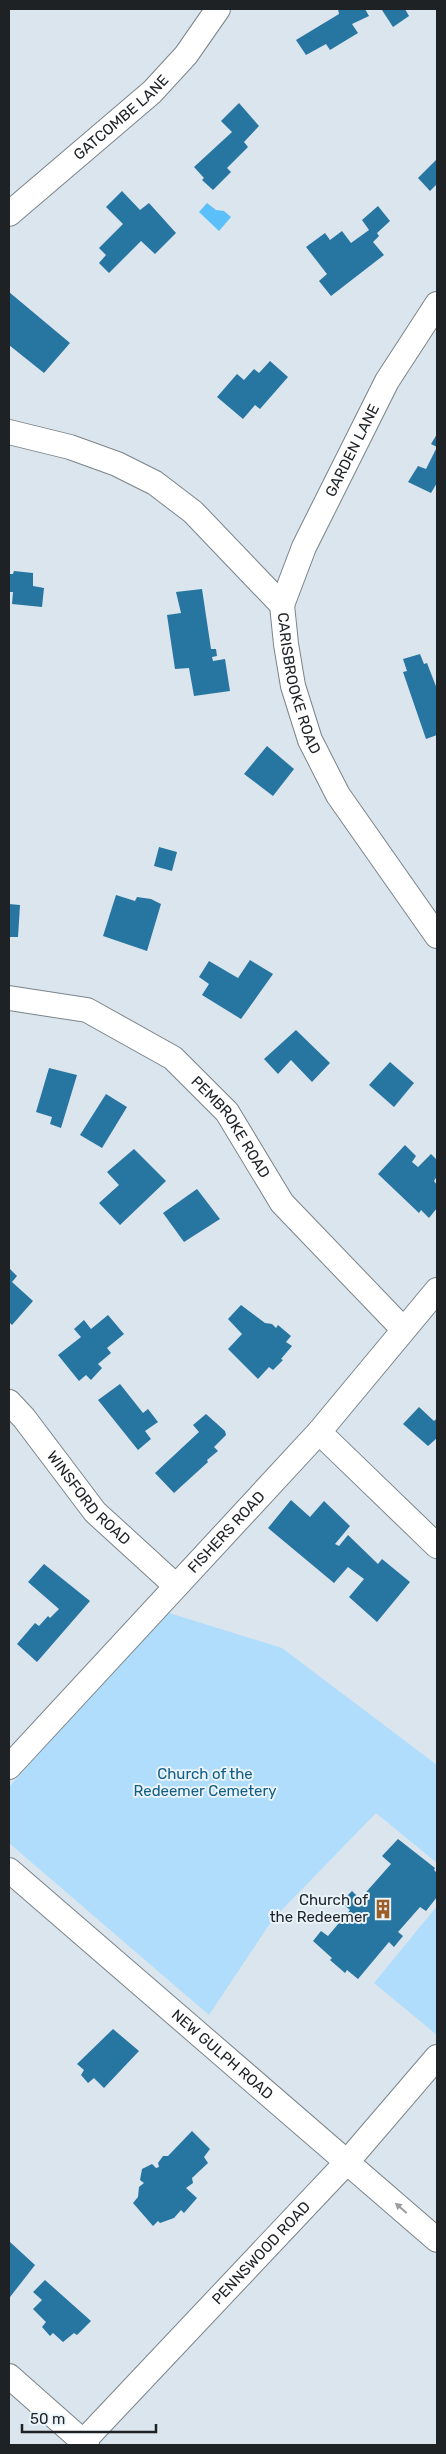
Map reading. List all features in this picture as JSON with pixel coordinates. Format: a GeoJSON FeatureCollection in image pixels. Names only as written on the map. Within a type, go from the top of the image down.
{"type":"FeatureCollection","features":[{"type":"Feature","properties":{"kind":"street","name":"GATCOMBE LANE"},"geometry":{"type":"LineString","coordinates":[[9,214],[152,92],[186,55],[218,9]]}},
{"type":"Feature","properties":{"kind":"street","name":"GARDEN LANE"},"geometry":{"type":"LineString","coordinates":[[282,605],[304,547],[387,382],[437,304]]}},
{"type":"Feature","properties":{"kind":"street","name":"CARISBROOKE ROAD"},"geometry":{"type":"LineString","coordinates":[[9,432],[70,447],[117,464],[155,483],[193,512],[282,605],[293,686],[310,740],[338,795],[437,936]]}},
{"type":"Feature","properties":{"kind":"street","name":"PEMBROKE ROAD"},"geometry":{"type":"LineString","coordinates":[[9,998],[87,1010],[173,1058],[227,1112],[282,1203],[403,1329]]}},
{"type":"Feature","properties":{"kind":"street","name":"FISHERS ROAD"},"geometry":{"type":"LineString","coordinates":[[9,1767],[319,1432],[437,1290]]}},
{"type":"Feature","properties":{"kind":"street","name":"WINSFORD ROAD"},"geometry":{"type":"LineString","coordinates":[[9,1402],[24,1418],[96,1512],[176,1586]]}},
{"type":"Feature","properties":{"kind":"street"},"geometry":{"type":"LineString","coordinates":[[319,1432],[437,1546]]}},
{"type":"Feature","properties":{"kind":"street","name":"NEW GULPH ROAD"},"geometry":{"type":"LineString","coordinates":[[9,1870],[437,2240]]}},
{"type":"Feature","properties":{"kind":"street","name":"PENNSWOOD ROAD"},"geometry":{"type":"LineString","coordinates":[[84,2444],[347,2162],[437,2057]]}},
{"type":"Feature","properties":{"kind":"street"},"geometry":{"type":"LineString","coordinates":[[9,2376],[84,2444]]}},
{"type":"Feature","properties":{"kind":"green space","name":"Church of the Redeemer Cemetery"},"geometry":{"type":"Polygon","coordinates":[[[166,1612],[282,1648],[437,1765],[437,1863],[376,1813],[273,1919],[209,2015],[9,1843],[9,1787],[166,1612]]]}},
{"type":"Feature","properties":{"kind":"green space"},"geometry":{"type":"Polygon","coordinates":[[[437,1906],[437,2035],[374,1983],[437,1906]]]}},
{"type":"Feature","properties":{"kind":"water"},"geometry":{"type":"Polygon","coordinates":[[[207,203],[216,210],[224,211],[231,217],[219,231],[199,212],[207,203]]]}},
{"type":"Feature","properties":{"kind":"building"},"geometry":{"type":"Polygon","coordinates":[[[338,9],[365,9],[369,16],[352,24],[358,33],[330,50],[326,44],[306,55],[296,40],[339,14],[338,9]]]}},
{"type":"Feature","properties":{"kind":"building"},"geometry":{"type":"Polygon","coordinates":[[[405,9],[409,16],[393,27],[382,10],[405,9]]]}},
{"type":"Feature","properties":{"kind":"building"},"geometry":{"type":"Polygon","coordinates":[[[239,103],[259,126],[244,142],[248,147],[227,168],[231,172],[213,190],[202,180],[204,178],[194,167],[232,132],[221,121],[239,103]]]}},
{"type":"Feature","properties":{"kind":"building"},"geometry":{"type":"Polygon","coordinates":[[[437,159],[437,184],[430,191],[418,178],[437,159]]]}},
{"type":"Feature","properties":{"kind":"building"},"geometry":{"type":"Polygon","coordinates":[[[122,191],[140,210],[149,203],[176,233],[155,254],[141,241],[109,273],[99,263],[106,255],[99,248],[123,224],[106,207],[122,191]]]}},
{"type":"Feature","properties":{"kind":"building"},"geometry":{"type":"Polygon","coordinates":[[[378,206],[390,221],[377,233],[379,236],[373,242],[384,255],[331,296],[319,281],[327,274],[306,247],[325,233],[330,240],[342,231],[351,243],[369,230],[362,220],[378,206]]]}},
{"type":"Feature","properties":{"kind":"building"},"geometry":{"type":"Polygon","coordinates":[[[9,292],[70,343],[44,373],[9,345],[9,292]]]}},
{"type":"Feature","properties":{"kind":"building"},"geometry":{"type":"Polygon","coordinates":[[[270,361],[288,377],[260,409],[255,405],[243,419],[217,397],[237,374],[244,380],[254,369],[259,373],[270,361]]]}},
{"type":"Feature","properties":{"kind":"building"},"geometry":{"type":"Polygon","coordinates":[[[437,434],[437,447],[431,444],[437,434]]]}},
{"type":"Feature","properties":{"kind":"building"},"geometry":{"type":"Polygon","coordinates":[[[437,447],[437,483],[431,493],[408,482],[418,466],[426,469],[437,447]]]}},
{"type":"Feature","properties":{"kind":"building"},"geometry":{"type":"Polygon","coordinates":[[[14,571],[33,573],[33,586],[44,588],[42,607],[12,604],[13,592],[9,592],[9,574],[13,574],[14,571]]]}},
{"type":"Feature","properties":{"kind":"building"},"geometry":{"type":"Polygon","coordinates":[[[202,589],[211,649],[216,649],[217,656],[212,657],[213,661],[225,659],[230,691],[194,696],[189,668],[175,669],[167,615],[181,613],[176,592],[202,589]]]}},
{"type":"Feature","properties":{"kind":"building"},"geometry":{"type":"Polygon","coordinates":[[[420,654],[424,664],[427,663],[437,689],[437,735],[426,739],[403,672],[407,671],[403,659],[420,654]]]}},
{"type":"Feature","properties":{"kind":"building"},"geometry":{"type":"Polygon","coordinates":[[[267,746],[294,769],[273,796],[244,774],[267,746]]]}},
{"type":"Feature","properties":{"kind":"building"},"geometry":{"type":"Polygon","coordinates":[[[159,847],[177,852],[172,871],[154,866],[159,847]]]}},
{"type":"Feature","properties":{"kind":"building"},"geometry":{"type":"Polygon","coordinates":[[[116,895],[135,901],[137,897],[151,899],[161,904],[147,951],[103,936],[116,895]]]}},
{"type":"Feature","properties":{"kind":"building"},"geometry":{"type":"Polygon","coordinates":[[[9,904],[20,905],[18,937],[9,937],[9,904]]]}},
{"type":"Feature","properties":{"kind":"building"},"geometry":{"type":"Polygon","coordinates":[[[250,960],[273,974],[241,1019],[202,995],[209,984],[199,977],[209,961],[238,978],[250,960]]]}},
{"type":"Feature","properties":{"kind":"building"},"geometry":{"type":"Polygon","coordinates":[[[296,1030],[330,1063],[312,1082],[291,1060],[278,1074],[264,1059],[296,1030]]]}},
{"type":"Feature","properties":{"kind":"building"},"geometry":{"type":"Polygon","coordinates":[[[390,1062],[414,1083],[394,1107],[369,1085],[390,1062]]]}},
{"type":"Feature","properties":{"kind":"building"},"geometry":{"type":"Polygon","coordinates":[[[49,1068],[77,1075],[61,1128],[50,1124],[52,1117],[36,1112],[49,1068]]]}},
{"type":"Feature","properties":{"kind":"building"},"geometry":{"type":"Polygon","coordinates":[[[106,1094],[127,1107],[102,1148],[80,1135],[106,1094]]]}},
{"type":"Feature","properties":{"kind":"building"},"geometry":{"type":"Polygon","coordinates":[[[405,1145],[416,1156],[412,1162],[418,1167],[431,1154],[437,1160],[437,1176],[434,1181],[437,1185],[437,1208],[429,1218],[421,1210],[419,1213],[378,1174],[405,1145]]]}},
{"type":"Feature","properties":{"kind":"building"},"geometry":{"type":"Polygon","coordinates":[[[134,1149],[166,1181],[120,1225],[99,1203],[119,1185],[107,1172],[134,1149]]]}},
{"type":"Feature","properties":{"kind":"building"},"geometry":{"type":"Polygon","coordinates":[[[197,1189],[220,1219],[184,1242],[163,1213],[197,1189]]]}},
{"type":"Feature","properties":{"kind":"building"},"geometry":{"type":"Polygon","coordinates":[[[9,1268],[17,1276],[12,1282],[33,1301],[12,1325],[9,1322],[9,1268]]]}},
{"type":"Feature","properties":{"kind":"building"},"geometry":{"type":"Polygon","coordinates":[[[241,1305],[265,1323],[272,1324],[276,1328],[278,1325],[291,1336],[286,1342],[292,1346],[281,1359],[283,1360],[273,1370],[269,1367],[258,1379],[228,1349],[242,1334],[228,1319],[241,1305]]]}},
{"type":"Feature","properties":{"kind":"building"},"geometry":{"type":"Polygon","coordinates":[[[108,1315],[124,1334],[107,1348],[111,1353],[98,1364],[102,1368],[91,1380],[86,1375],[79,1381],[58,1355],[81,1337],[74,1329],[84,1320],[91,1329],[108,1315]]]}},
{"type":"Feature","properties":{"kind":"building"},"geometry":{"type":"Polygon","coordinates":[[[120,1384],[143,1413],[148,1409],[158,1422],[145,1431],[151,1439],[138,1450],[98,1400],[120,1384]]]}},
{"type":"Feature","properties":{"kind":"building"},"geometry":{"type":"Polygon","coordinates":[[[419,1407],[434,1421],[437,1418],[437,1438],[428,1446],[403,1424],[419,1407]]]}},
{"type":"Feature","properties":{"kind":"building"},"geometry":{"type":"Polygon","coordinates":[[[206,1414],[225,1431],[226,1435],[214,1447],[218,1451],[174,1493],[155,1473],[199,1432],[193,1425],[206,1414]]]}},
{"type":"Feature","properties":{"kind":"building"},"geometry":{"type":"Polygon","coordinates":[[[291,1500],[310,1517],[324,1501],[350,1526],[335,1544],[339,1546],[348,1535],[378,1564],[382,1559],[410,1582],[377,1622],[349,1597],[364,1579],[348,1567],[334,1583],[268,1528],[291,1500]]]}},
{"type":"Feature","properties":{"kind":"building"},"geometry":{"type":"Polygon","coordinates":[[[44,1564],[90,1601],[37,1662],[17,1644],[35,1623],[39,1626],[48,1616],[50,1618],[59,1609],[28,1582],[44,1564]]]}},
{"type":"Feature","properties":{"kind":"building","name":"Church of the Redeemer"},"geometry":{"type":"Polygon","coordinates":[[[398,1839],[435,1868],[434,1870],[437,1873],[437,1897],[426,1911],[420,1907],[398,1932],[403,1936],[394,1947],[389,1942],[358,1979],[347,1970],[345,1973],[313,1941],[321,1931],[328,1936],[350,1910],[341,1902],[352,1891],[360,1899],[391,1864],[382,1856],[398,1839]]]}},
{"type":"Feature","properties":{"kind":"building"},"geometry":{"type":"Polygon","coordinates":[[[113,2029],[139,2051],[104,2088],[94,2078],[88,2083],[81,2075],[84,2070],[77,2064],[113,2029]]]}},
{"type":"Feature","properties":{"kind":"building"},"geometry":{"type":"Polygon","coordinates":[[[192,2131],[210,2149],[204,2157],[208,2163],[192,2178],[193,2183],[186,2188],[197,2198],[184,2213],[181,2210],[174,2218],[160,2223],[158,2221],[153,2226],[133,2203],[138,2197],[139,2187],[144,2183],[140,2180],[142,2169],[152,2164],[156,2168],[159,2167],[158,2163],[163,2156],[168,2156],[192,2131]]]}},
{"type":"Feature","properties":{"kind":"building"},"geometry":{"type":"Polygon","coordinates":[[[10,2242],[35,2265],[10,2297],[9,2244],[10,2242]]]}},
{"type":"Feature","properties":{"kind":"building"},"geometry":{"type":"Polygon","coordinates":[[[45,2280],[91,2321],[77,2335],[74,2333],[63,2342],[53,2333],[50,2336],[42,2327],[46,2322],[33,2309],[42,2300],[33,2292],[45,2280]]]}},
{"type":"Feature","properties":{"kind":"place","name":"Church of the Redeemer"},"geometry":{"type":"Point","coordinates":[383,1909]}}]}
